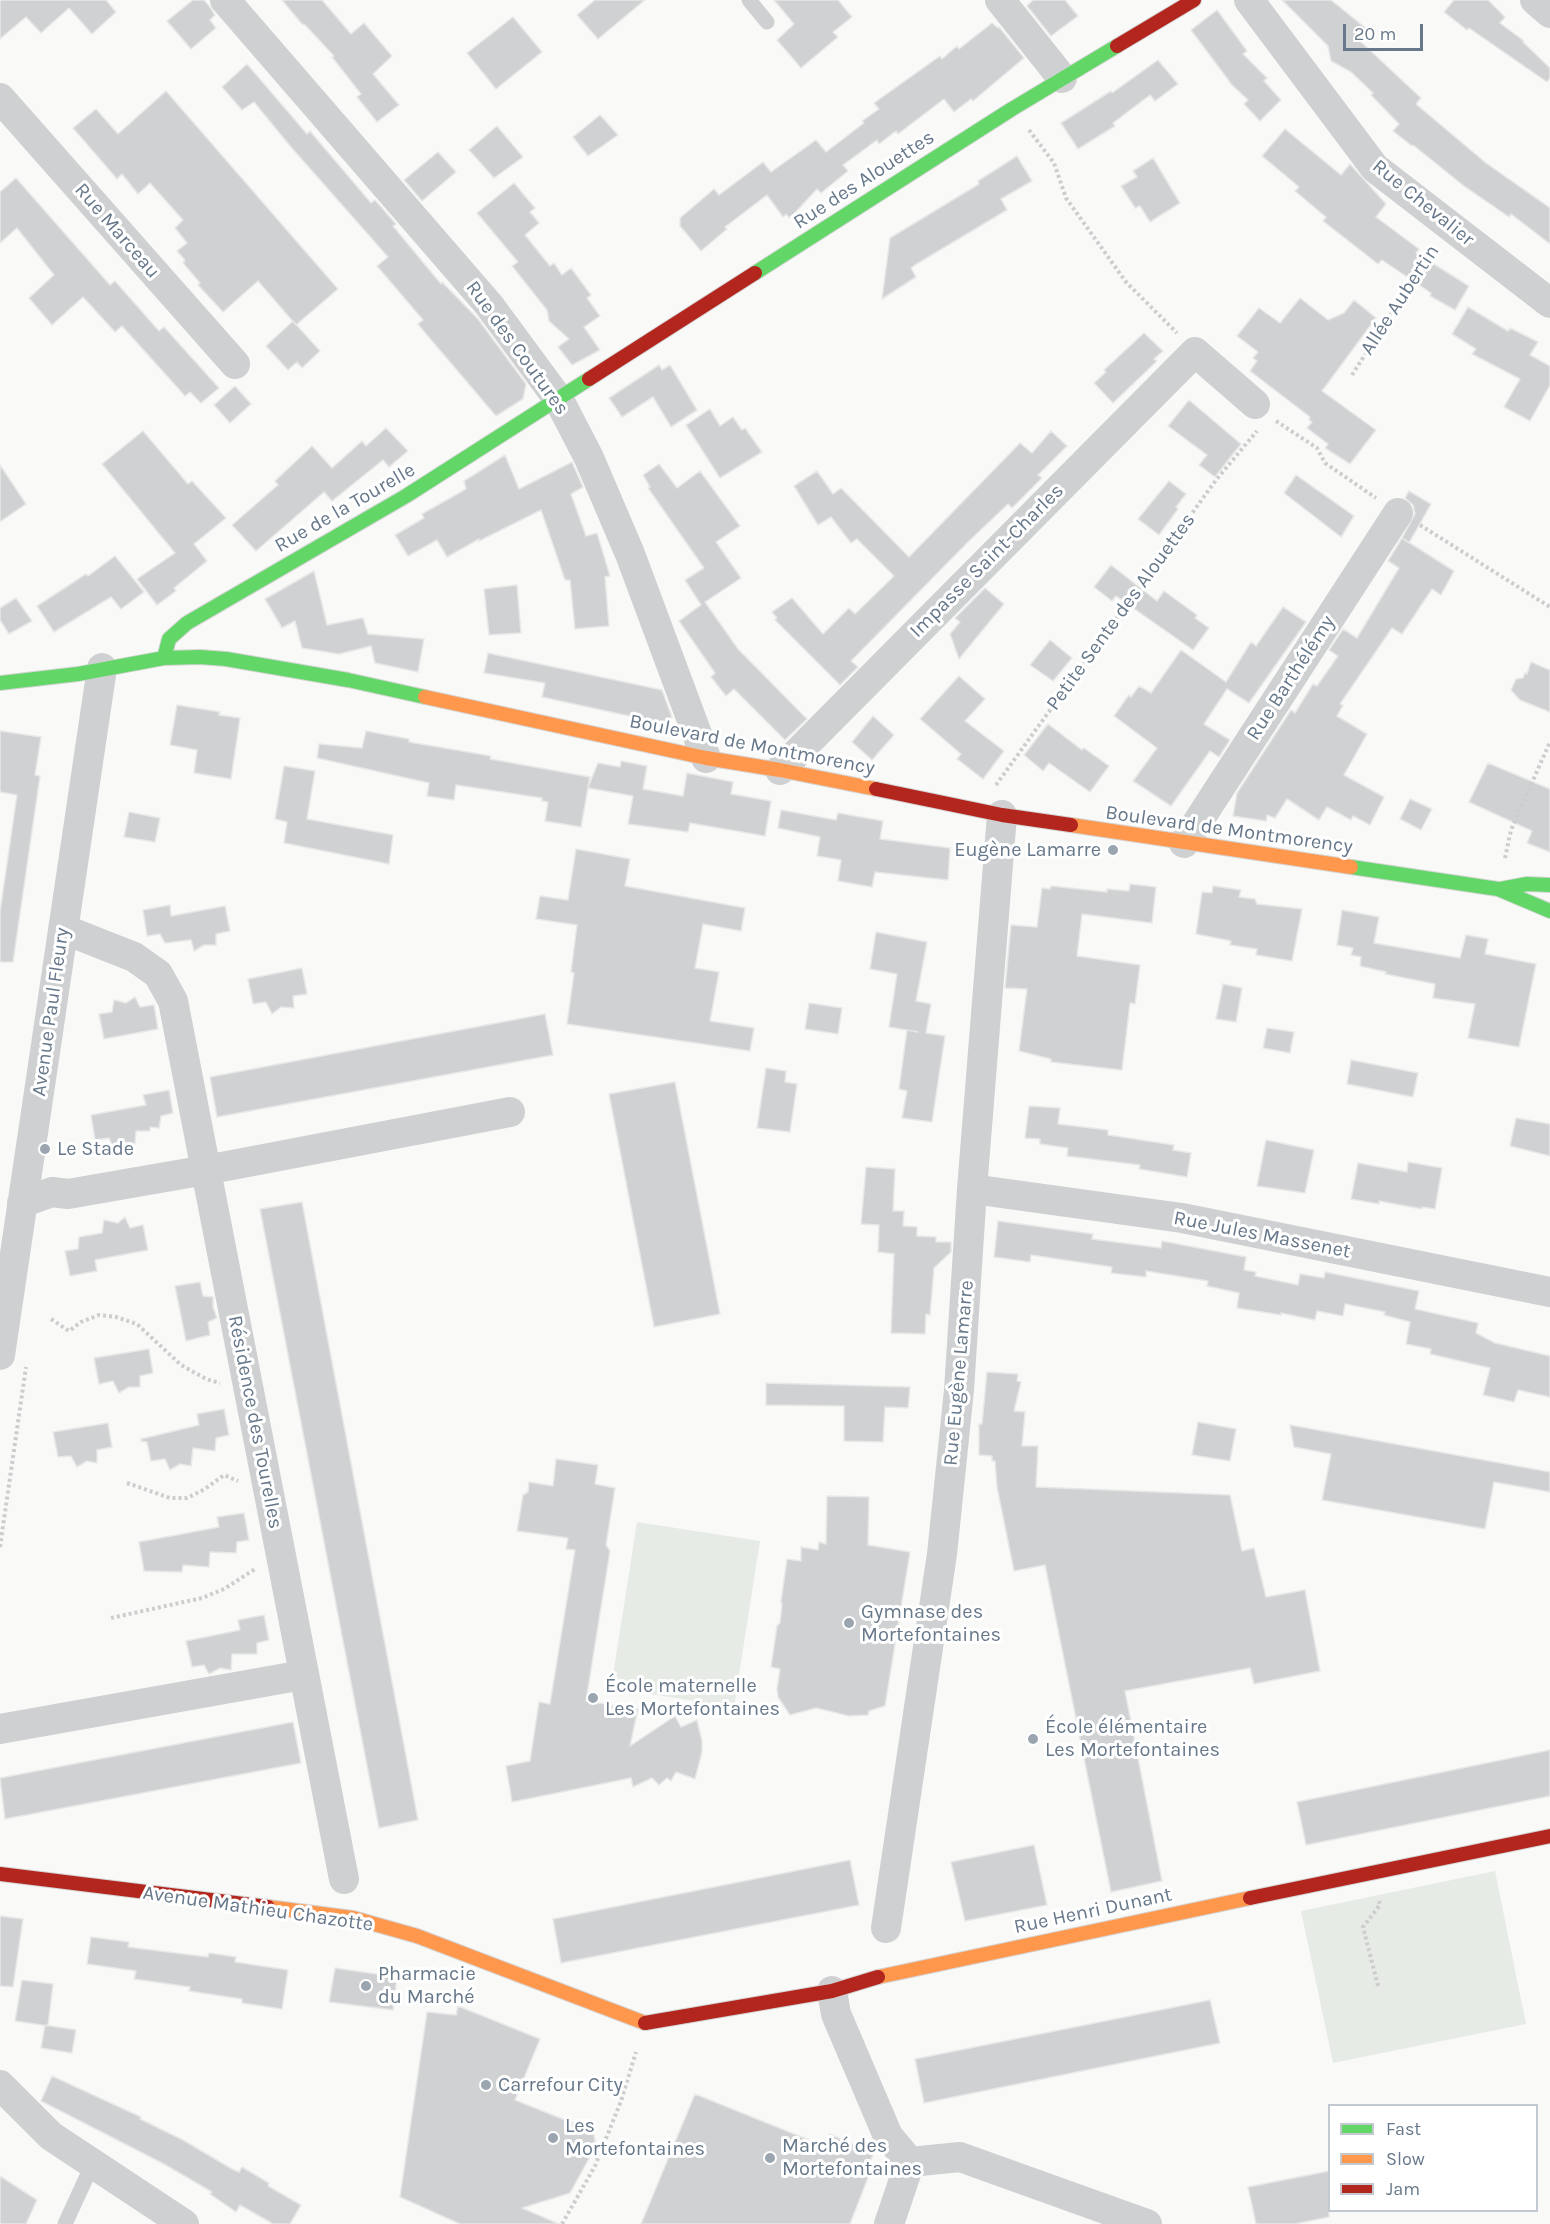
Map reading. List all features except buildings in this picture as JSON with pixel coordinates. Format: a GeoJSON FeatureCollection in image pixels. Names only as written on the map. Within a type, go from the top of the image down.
{"type":"FeatureCollection","features":[{"type":"Feature","properties":{"kind":"street","name":"Rue des Coutures"},"geometry":{"type":"LineString","coordinates":[[225,0],[489,305],[559,399],[589,458],[630,554],[706,759]]}},
{"type":"Feature","properties":{"kind":"street"},"geometry":{"type":"LineString","coordinates":[[1000,0],[1062,78]]}},
{"type":"Feature","properties":{"kind":"street","name":"Rue des Alouettes"},"geometry":{"type":"LineString","coordinates":[[559,399],[1012,108],[1194,0]]}},
{"type":"Feature","properties":{"kind":"street","name":"Rue Chevalier"},"geometry":{"type":"LineString","coordinates":[[1249,0],[1375,168],[1550,303]]}},
{"type":"Feature","properties":{"kind":"street"},"geometry":{"type":"LineString","coordinates":[[1535,0],[1550,13]]}},
{"type":"Feature","properties":{"kind":"street","name":"Rue Marceau"},"geometry":{"type":"LineString","coordinates":[[0,98],[235,364]]}},
{"type":"Feature","properties":{"kind":"street"},"geometry":{"type":"LineString","coordinates":[[1195,352],[1258,415]]}},
{"type":"Feature","properties":{"kind":"street","name":"Impasse Saint-Charles"},"geometry":{"type":"LineString","coordinates":[[780,771],[1195,352]]}},
{"type":"Feature","properties":{"kind":"street","name":"Rue de la Tourelle"},"geometry":{"type":"LineString","coordinates":[[164,658],[169,639],[187,623],[406,496],[559,399]]}},
{"type":"Feature","properties":{"kind":"street","name":"Rue Barthélémy"},"geometry":{"type":"LineString","coordinates":[[1184,843],[1398,513]]}},
{"type":"Feature","properties":{"kind":"street","name":"Boulevard de Montmorency"},"geometry":{"type":"LineString","coordinates":[[0,683],[78,674],[164,658],[226,659],[348,680],[706,759],[990,812],[1498,889],[1527,884],[1550,885]]}},
{"type":"Feature","properties":{"kind":"street","name":"Avenue Paul Fleury"},"geometry":{"type":"LineString","coordinates":[[0,1355],[14,1208],[63,930],[102,668]]}},
{"type":"Feature","properties":{"kind":"street","name":"Rue Eugène Lamarre"},"geometry":{"type":"LineString","coordinates":[[886,1928],[942,1554],[957,1408],[972,1190],[990,812]]}},
{"type":"Feature","properties":{"kind":"street","name":"Boulevard de Montmorency"},"geometry":{"type":"LineString","coordinates":[[1498,889],[1524,902],[1550,911]]}},
{"type":"Feature","properties":{"kind":"street","name":"Résidence des Tourelles"},"geometry":{"type":"LineString","coordinates":[[63,930],[134,957],[158,974],[173,1001],[344,1879]]}},
{"type":"Feature","properties":{"kind":"street"},"geometry":{"type":"LineString","coordinates":[[14,1208],[52,1192],[68,1194],[206,1170],[510,1112]]}},
{"type":"Feature","properties":{"kind":"street","name":"Rue Jules Massenet"},"geometry":{"type":"LineString","coordinates":[[972,1190],[1182,1218],[1550,1292]]}},
{"type":"Feature","properties":{"kind":"street"},"geometry":{"type":"LineString","coordinates":[[0,1729],[303,1675]]}},
{"type":"Feature","properties":{"kind":"street","name":"Rue Henri Dunant"},"geometry":{"type":"LineString","coordinates":[[644,2023],[832,1991],[886,1974],[1550,1836]]}},
{"type":"Feature","properties":{"kind":"street","name":"Avenue Mathieu Chazotte"},"geometry":{"type":"LineString","coordinates":[[0,1874],[353,1918],[417,1936],[644,2023]]}},
{"type":"Feature","properties":{"kind":"street"},"geometry":{"type":"LineString","coordinates":[[832,1991],[836,2014],[888,2136],[910,2162]]}},
{"type":"Feature","properties":{"kind":"street"},"geometry":{"type":"LineString","coordinates":[[0,2085],[51,2136],[184,2224]]}},
{"type":"Feature","properties":{"kind":"street"},"geometry":{"type":"LineString","coordinates":[[910,2162],[960,2157],[1147,2224]]}},
{"type":"Feature","properties":{"kind":"street"},"geometry":{"type":"LineString","coordinates":[[889,2224],[910,2162]]}},
{"type":"Feature","properties":{"kind":"lane"},"geometry":{"type":"LineString","coordinates":[[749,0],[767,22]]}},
{"type":"Feature","properties":{"kind":"lane"},"geometry":{"type":"LineString","coordinates":[[65,2224],[93,2163]]}},
{"type":"Feature","properties":{"kind":"path"},"geometry":{"type":"LineString","coordinates":[[1012,108],[1054,163],[1066,198],[1126,282],[1195,352]]}},
{"type":"Feature","properties":{"kind":"path","name":"Allée Aubertin"},"geometry":{"type":"LineString","coordinates":[[1352,375],[1448,224]]}},
{"type":"Feature","properties":{"kind":"path","name":"Petite Sente des Alouettes"},"geometry":{"type":"LineString","coordinates":[[990,812],[1258,415]]}},
{"type":"Feature","properties":{"kind":"path"},"geometry":{"type":"LineString","coordinates":[[1498,889],[1511,830],[1550,742]]}},
{"type":"Feature","properties":{"kind":"path"},"geometry":{"type":"LineString","coordinates":[[51,1318],[69,1331],[81,1322],[99,1315],[116,1317],[137,1324],[181,1365],[206,1379],[225,1384]]}},
{"type":"Feature","properties":{"kind":"path"},"geometry":{"type":"LineString","coordinates":[[128,1483],[170,1498],[187,1498],[206,1489],[224,1475],[242,1482]]}},
{"type":"Feature","properties":{"kind":"path"},"geometry":{"type":"LineString","coordinates":[[111,1618],[202,1598],[224,1589],[280,1552]]}},
{"type":"Feature","properties":{"kind":"path"},"geometry":{"type":"LineString","coordinates":[[1372,1874],[1380,1905],[1363,1927],[1378,1986]]}},
{"type":"Feature","properties":{"kind":"path"},"geometry":{"type":"LineString","coordinates":[[562,2224],[595,2166],[621,2101],[644,2023]]}},
{"type":"Feature","properties":{"kind":"shaded area"},"geometry":{"type":"Polygon","coordinates":[[[637,1522],[760,1541],[734,1707],[611,1688],[637,1522]]]}},
{"type":"Feature","properties":{"kind":"shaded area"},"geometry":{"type":"Polygon","coordinates":[[[1495,1871],[1526,2024],[1333,2063],[1301,1911],[1495,1871]]]}},
{"type":"Feature","properties":{"kind":"traffic: fast"},"geometry":{"type":"LineString","coordinates":[[755,273],[1012,109],[1117,46]]}},
{"type":"Feature","properties":{"kind":"traffic: fast"},"geometry":{"type":"LineString","coordinates":[[164,658],[169,639],[187,623],[406,496],[589,379]]}},
{"type":"Feature","properties":{"kind":"traffic: fast"},"geometry":{"type":"LineString","coordinates":[[0,683],[78,674],[164,658],[200,657],[226,659],[348,680],[425,697]]}},
{"type":"Feature","properties":{"kind":"traffic: fast"},"geometry":{"type":"LineString","coordinates":[[1351,867],[1498,889],[1550,911]]}},
{"type":"Feature","properties":{"kind":"traffic: fast"},"geometry":{"type":"LineString","coordinates":[[1500,889],[1527,884],[1550,885]]}},
{"type":"Feature","properties":{"kind":"traffic: slow"},"geometry":{"type":"LineString","coordinates":[[425,697],[706,758],[876,789]]}},
{"type":"Feature","properties":{"kind":"traffic: slow"},"geometry":{"type":"LineString","coordinates":[[1071,825],[1351,867]]}},
{"type":"Feature","properties":{"kind":"traffic: slow"},"geometry":{"type":"LineString","coordinates":[[878,1977],[1250,1898]]}},
{"type":"Feature","properties":{"kind":"traffic: slow"},"geometry":{"type":"LineString","coordinates":[[268,1907],[353,1918],[417,1936],[645,2023]]}},
{"type":"Feature","properties":{"kind":"traffic: jam"},"geometry":{"type":"LineString","coordinates":[[1117,46],[1194,0]]}},
{"type":"Feature","properties":{"kind":"traffic: jam"},"geometry":{"type":"LineString","coordinates":[[589,379],[755,273]]}},
{"type":"Feature","properties":{"kind":"traffic: jam"},"geometry":{"type":"LineString","coordinates":[[876,789],[1002,815],[1071,825]]}},
{"type":"Feature","properties":{"kind":"traffic: jam"},"geometry":{"type":"LineString","coordinates":[[1250,1898],[1550,1836]]}},
{"type":"Feature","properties":{"kind":"traffic: jam"},"geometry":{"type":"LineString","coordinates":[[0,1874],[268,1907]]}},
{"type":"Feature","properties":{"kind":"traffic: jam"},"geometry":{"type":"LineString","coordinates":[[645,2023],[832,1991],[878,1977]]}},
{"type":"Feature","properties":{"kind":"place","name":"Eugène Lamarre"},"geometry":{"type":"Point","coordinates":[1113,850]}},
{"type":"Feature","properties":{"kind":"place","name":"Le Stade"},"geometry":{"type":"Point","coordinates":[45,1149]}},
{"type":"Feature","properties":{"kind":"place","name":"Gymnase des Mortefontaines"},"geometry":{"type":"Point","coordinates":[849,1623]}},
{"type":"Feature","properties":{"kind":"place","name":"École maternelle Les Mortefontaines"},"geometry":{"type":"Point","coordinates":[593,1698]}},
{"type":"Feature","properties":{"kind":"place","name":"École élémentaire Les Mortefontaines"},"geometry":{"type":"Point","coordinates":[1033,1739]}},
{"type":"Feature","properties":{"kind":"place","name":"Pharmacie du Marché"},"geometry":{"type":"Point","coordinates":[366,1986]}},
{"type":"Feature","properties":{"kind":"place","name":"Carrefour City"},"geometry":{"type":"Point","coordinates":[486,2085]}},
{"type":"Feature","properties":{"kind":"place","name":"Les Mortefontaines"},"geometry":{"type":"Point","coordinates":[553,2138]}},
{"type":"Feature","properties":{"kind":"place","name":"Marché des Mortefontaines"},"geometry":{"type":"Point","coordinates":[770,2158]}}]}
